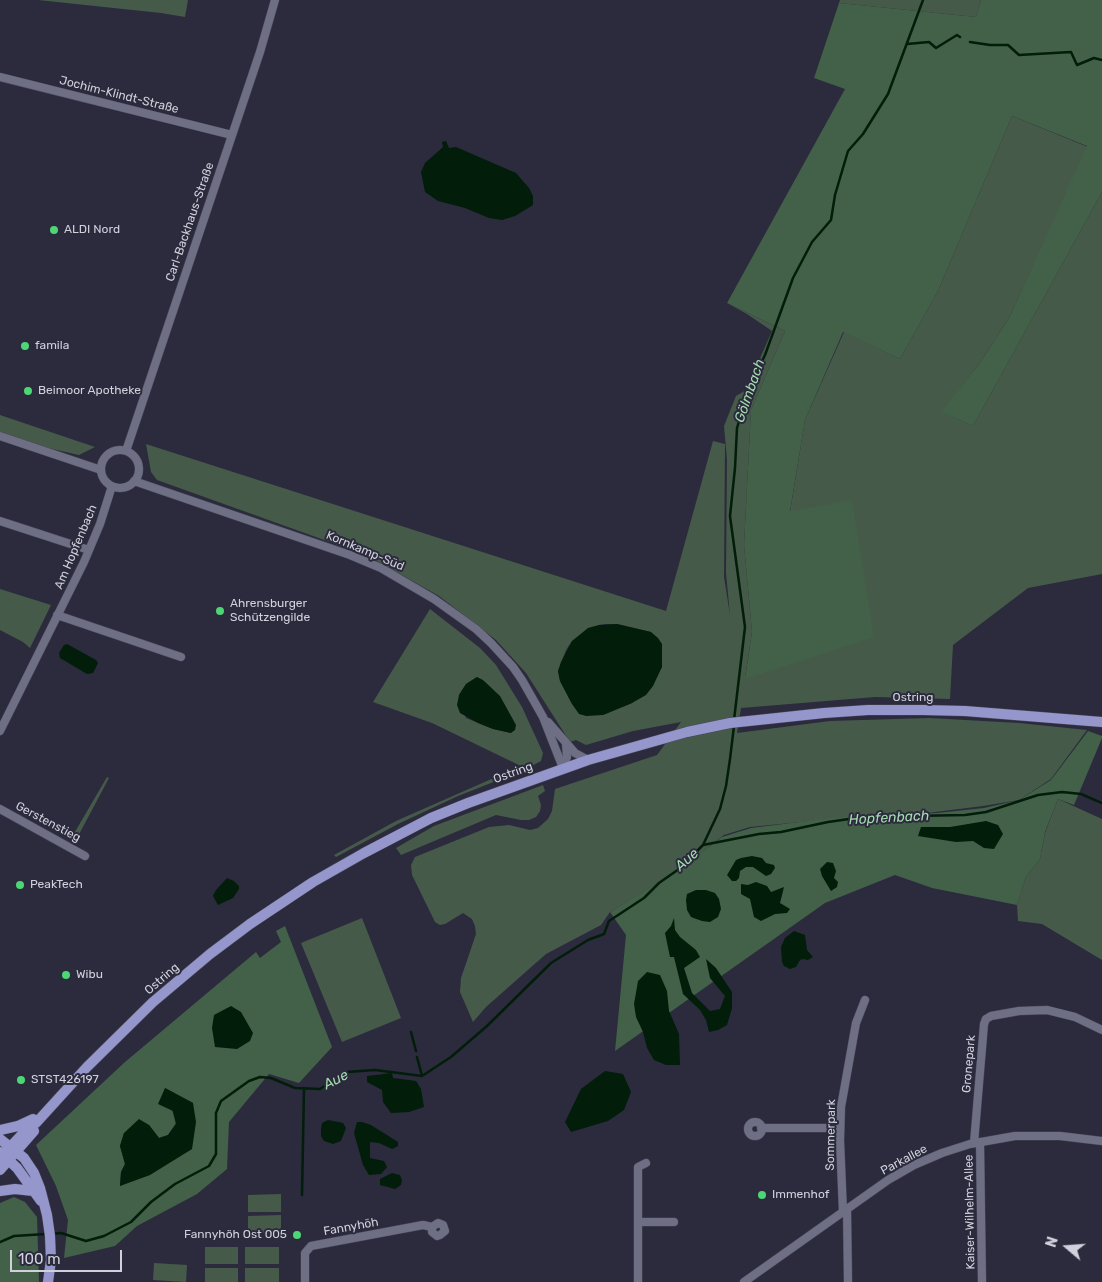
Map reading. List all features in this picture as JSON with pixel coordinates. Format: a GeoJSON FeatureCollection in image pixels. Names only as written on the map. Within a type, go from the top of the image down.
{"type":"FeatureCollection","features":[{"type":"Feature","properties":{"kind":"main road","name":"Ostring"},"geometry":{"type":"LineString","coordinates":[[0,1170],[3,1156],[14,1149],[34,1130],[36,1123],[87,1067],[153,1002],[210,954],[284,900],[355,858],[431,818],[588,760],[669,737],[730,723],[868,710],[983,712],[1102,722]]}},
{"type":"Feature","properties":{"kind":"main road"},"geometry":{"type":"LineString","coordinates":[[0,1130],[18,1126],[45,1113]]}},
{"type":"Feature","properties":{"kind":"main road"},"geometry":{"type":"LineString","coordinates":[[0,1140],[24,1158],[34,1173],[40,1188],[49,1224],[50,1260],[48,1282]]}},
{"type":"Feature","properties":{"kind":"main road"},"geometry":{"type":"LineString","coordinates":[[3,1156],[17,1168],[43,1205]]}},
{"type":"Feature","properties":{"kind":"main road"},"geometry":{"type":"LineString","coordinates":[[0,1191],[15,1189],[33,1191]]}},
{"type":"Feature","properties":{"kind":"street","name":"Carl-Backhaus-Straße"},"geometry":{"type":"LineString","coordinates":[[126,451],[232,135],[275,0]]}},
{"type":"Feature","properties":{"kind":"street","name":"Jochim-Klindt-Straße"},"geometry":{"type":"LineString","coordinates":[[0,77],[232,135]]}},
{"type":"Feature","properties":{"kind":"street"},"geometry":{"type":"LineString","coordinates":[[0,436],[69,458],[102,466]]}},
{"type":"Feature","properties":{"kind":"street"},"geometry":{"type":"LineString","coordinates":[[114,451],[126,451],[137,462],[138,472],[131,484],[122,488],[112,486],[106,482],[102,466],[109,454],[114,451]]}},
{"type":"Feature","properties":{"kind":"street","name":"Kornkamp-Süd"},"geometry":{"type":"LineString","coordinates":[[138,472],[157,488]]}},
{"type":"Feature","properties":{"kind":"street","name":"Kornkamp-Süd"},"geometry":{"type":"LineString","coordinates":[[134,480],[365,561],[402,579],[449,609],[492,643],[522,680],[543,717],[563,768]]}},
{"type":"Feature","properties":{"kind":"street","name":"Am Hopfenbach"},"geometry":{"type":"LineString","coordinates":[[0,731],[89,550],[112,486]]}},
{"type":"Feature","properties":{"kind":"street"},"geometry":{"type":"LineString","coordinates":[[0,520],[89,550]]}},
{"type":"Feature","properties":{"kind":"street"},"geometry":{"type":"LineString","coordinates":[[58,615],[181,657]]}},
{"type":"Feature","properties":{"kind":"street","name":"Kornkamp-Süd"},"geometry":{"type":"LineString","coordinates":[[543,717],[575,753],[588,760]]}},
{"type":"Feature","properties":{"kind":"street"},"geometry":{"type":"LineString","coordinates":[[563,768],[567,757],[566,744]]}},
{"type":"Feature","properties":{"kind":"street","name":"Gerstenstieg"},"geometry":{"type":"LineString","coordinates":[[0,809],[85,856]]}},
{"type":"Feature","properties":{"kind":"street","name":"Sommerpark"},"geometry":{"type":"LineString","coordinates":[[848,1282],[840,1128],[845,1079],[856,1023],[864,1000]]}},
{"type":"Feature","properties":{"kind":"street","name":"Gronepark"},"geometry":{"type":"LineString","coordinates":[[977,1143],[984,1024],[986,1019],[991,1016],[1019,1011],[1047,1010],[1075,1017],[1102,1030]]}},
{"type":"Feature","properties":{"kind":"street"},"geometry":{"type":"LineString","coordinates":[[761,1128],[840,1128]]}},
{"type":"Feature","properties":{"kind":"street","name":"Parkallee"},"geometry":{"type":"LineString","coordinates":[[744,1282],[888,1180],[914,1165],[942,1153],[977,1143],[1015,1136],[1045,1135],[1102,1141]]}},
{"type":"Feature","properties":{"kind":"street","name":"Kaiser-Wilhelm-Allee"},"geometry":{"type":"LineString","coordinates":[[977,1143],[982,1282]]}},
{"type":"Feature","properties":{"kind":"street"},"geometry":{"type":"LineString","coordinates":[[638,1282],[638,1167],[646,1163]]}},
{"type":"Feature","properties":{"kind":"street"},"geometry":{"type":"LineString","coordinates":[[638,1222],[674,1222]]}},
{"type":"Feature","properties":{"kind":"street","name":"Fannyhöh"},"geometry":{"type":"LineString","coordinates":[[305,1282],[305,1253],[311,1246],[423,1225],[432,1227]]}},
{"type":"Feature","properties":{"kind":"shaded area"},"geometry":{"type":"Polygon","coordinates":[[[38,0],[188,0],[185,17],[38,0]]]}},
{"type":"Feature","properties":{"kind":"shaded area"},"geometry":{"type":"Polygon","coordinates":[[[840,0],[981,0],[976,17],[839,3],[840,0]]]}},
{"type":"Feature","properties":{"kind":"shaded area"},"geometry":{"type":"Polygon","coordinates":[[[981,0],[1102,0],[1102,192],[973,426],[941,412],[979,364],[1009,318],[1087,146],[1012,116],[938,291],[900,359],[843,332],[805,420],[790,511],[852,500],[874,637],[745,679],[752,632],[744,545],[751,410],[785,331],[727,303],[845,89],[814,78],[839,3],[976,17],[981,0]]]}},
{"type":"Feature","properties":{"kind":"shaded area"},"geometry":{"type":"Polygon","coordinates":[[[1012,116],[1088,147],[1009,318],[979,364],[942,412],[973,426],[1102,192],[1102,574],[1028,588],[953,645],[950,699],[875,697],[741,708],[737,733],[830,721],[929,718],[1019,723],[1087,730],[1051,779],[1019,800],[911,815],[831,819],[750,827],[724,835],[679,870],[610,912],[601,925],[546,954],[486,1007],[473,1022],[460,992],[461,978],[476,934],[475,926],[472,919],[463,913],[445,924],[440,925],[435,922],[412,875],[411,865],[415,857],[489,827],[509,825],[530,830],[538,828],[548,819],[552,811],[555,789],[657,755],[681,722],[633,731],[586,745],[576,740],[570,742],[526,673],[496,640],[439,596],[377,561],[341,546],[157,480],[151,472],[146,444],[666,611],[713,441],[725,444],[724,577],[730,615],[726,573],[727,460],[724,426],[736,396],[746,390],[772,331],[727,303],[785,331],[751,410],[744,545],[752,632],[745,678],[790,512],[805,420],[844,332],[900,359],[938,291],[1012,116]],[[617,624],[599,625],[572,641],[566,650],[558,671],[560,681],[572,704],[603,715],[632,703],[662,667],[661,656],[651,632],[617,624]]]}},
{"type":"Feature","properties":{"kind":"shaded area"},"geometry":{"type":"Polygon","coordinates":[[[446,141],[449,148],[456,147],[516,173],[529,188],[533,196],[533,205],[515,216],[502,220],[489,218],[465,208],[438,201],[425,192],[421,172],[425,163],[443,147],[442,142],[446,141]]]}},
{"type":"Feature","properties":{"kind":"shaded area"},"geometry":{"type":"Polygon","coordinates":[[[0,415],[95,447],[79,455],[48,448],[0,432],[0,415]]]}},
{"type":"Feature","properties":{"kind":"shaded area"},"geometry":{"type":"Polygon","coordinates":[[[0,589],[51,605],[30,648],[23,642],[0,630],[0,589]]]}},
{"type":"Feature","properties":{"kind":"shaded area"},"geometry":{"type":"Polygon","coordinates":[[[430,609],[480,648],[496,665],[522,707],[543,753],[541,761],[398,824],[336,857],[334,855],[396,821],[521,766],[432,723],[373,702],[430,609]],[[477,677],[466,684],[459,695],[466,718],[493,729],[511,733],[477,677]]]}},
{"type":"Feature","properties":{"kind":"shaded area"},"geometry":{"type":"Polygon","coordinates":[[[617,624],[651,632],[658,638],[662,644],[662,667],[653,686],[646,695],[632,703],[603,715],[586,716],[579,714],[560,681],[558,671],[561,662],[572,641],[588,628],[617,624]]]}},
{"type":"Feature","properties":{"kind":"shaded area"},"geometry":{"type":"Polygon","coordinates":[[[67,644],[96,660],[98,663],[93,673],[87,674],[60,658],[59,653],[64,645],[67,644]]]}},
{"type":"Feature","properties":{"kind":"shaded area"},"geometry":{"type":"Polygon","coordinates":[[[477,677],[483,680],[500,696],[516,725],[515,730],[511,733],[493,729],[460,713],[457,705],[459,695],[466,684],[477,677]]]}},
{"type":"Feature","properties":{"kind":"shaded area"},"geometry":{"type":"Polygon","coordinates":[[[1088,731],[1102,736],[1102,738],[1074,805],[1058,799],[1045,832],[1040,859],[1026,877],[1017,905],[932,888],[895,875],[825,903],[615,1051],[626,935],[610,912],[678,870],[722,837],[751,828],[831,818],[937,813],[984,808],[1019,800],[1051,780],[1088,731]]]}},
{"type":"Feature","properties":{"kind":"shaded area"},"geometry":{"type":"Polygon","coordinates":[[[107,777],[109,778],[76,840],[72,837],[107,777]]]}},
{"type":"Feature","properties":{"kind":"shaded area"},"geometry":{"type":"Polygon","coordinates":[[[543,785],[545,791],[538,796],[541,805],[540,811],[536,817],[529,820],[496,815],[401,855],[396,848],[434,826],[543,785]]]}},
{"type":"Feature","properties":{"kind":"shaded area"},"geometry":{"type":"Polygon","coordinates":[[[1058,799],[1102,819],[1102,960],[1042,924],[1018,921],[1017,905],[1026,877],[1040,859],[1045,833],[1058,799]]]}},
{"type":"Feature","properties":{"kind":"shaded area"},"geometry":{"type":"Polygon","coordinates":[[[986,821],[998,825],[1003,834],[994,849],[984,848],[973,841],[956,842],[918,836],[921,827],[950,827],[986,821]]]}},
{"type":"Feature","properties":{"kind":"shaded area"},"geometry":{"type":"Polygon","coordinates":[[[752,856],[762,858],[766,863],[774,865],[775,868],[771,874],[766,876],[753,867],[746,867],[740,871],[739,878],[736,881],[732,881],[727,875],[736,860],[752,856]]]}},
{"type":"Feature","properties":{"kind":"shaded area"},"geometry":{"type":"Polygon","coordinates":[[[827,862],[833,863],[836,871],[834,878],[838,882],[837,887],[831,891],[820,869],[827,862]]]}},
{"type":"Feature","properties":{"kind":"shaded area"},"geometry":{"type":"Polygon","coordinates":[[[227,878],[234,881],[239,886],[239,889],[233,898],[218,905],[213,896],[227,878]]]}},
{"type":"Feature","properties":{"kind":"shaded area"},"geometry":{"type":"Polygon","coordinates":[[[756,882],[767,886],[771,892],[784,887],[780,903],[790,909],[787,913],[775,914],[761,921],[754,917],[750,899],[741,894],[741,884],[748,885],[756,882]]]}},
{"type":"Feature","properties":{"kind":"shaded area"},"geometry":{"type":"Polygon","coordinates":[[[696,890],[706,890],[715,893],[719,899],[721,909],[718,917],[710,922],[691,917],[687,910],[687,894],[696,890]]]}},
{"type":"Feature","properties":{"kind":"shaded area"},"geometry":{"type":"Polygon","coordinates":[[[362,918],[401,1018],[342,1042],[301,943],[362,918]]]}},
{"type":"Feature","properties":{"kind":"shaded area"},"geometry":{"type":"Polygon","coordinates":[[[674,918],[675,930],[680,937],[696,950],[700,957],[684,968],[692,993],[710,1011],[720,1009],[725,996],[710,978],[706,959],[716,968],[732,992],[732,1008],[727,1025],[718,1030],[709,1032],[706,1020],[700,1010],[683,994],[674,957],[670,957],[665,933],[671,926],[674,918]]]}},
{"type":"Feature","properties":{"kind":"shaded area"},"geometry":{"type":"Polygon","coordinates":[[[285,926],[332,1047],[299,1083],[269,1074],[229,1122],[227,1169],[197,1194],[137,1226],[115,1246],[64,1258],[68,1220],[56,1186],[36,1145],[125,1062],[256,952],[260,958],[281,942],[276,931],[285,926]],[[165,1088],[176,1123],[168,1135],[159,1138],[149,1125],[124,1133],[120,1146],[125,1164],[121,1172],[120,1186],[192,1149],[193,1103],[165,1088]]]}},
{"type":"Feature","properties":{"kind":"shaded area"},"geometry":{"type":"Polygon","coordinates":[[[794,931],[805,935],[807,950],[813,957],[808,960],[800,960],[796,967],[790,969],[784,966],[782,962],[781,947],[785,938],[794,931]]]}},
{"type":"Feature","properties":{"kind":"shaded area"},"geometry":{"type":"Polygon","coordinates":[[[647,972],[660,975],[667,991],[669,1011],[679,1034],[680,1065],[666,1065],[654,1060],[647,1048],[643,1032],[636,1017],[634,1004],[638,981],[647,972]]]}},
{"type":"Feature","properties":{"kind":"shaded area"},"geometry":{"type":"Polygon","coordinates":[[[231,1006],[241,1012],[253,1033],[250,1041],[237,1049],[215,1047],[212,1028],[214,1015],[231,1006]]]}},
{"type":"Feature","properties":{"kind":"shaded area"},"geometry":{"type":"Polygon","coordinates":[[[605,1071],[623,1074],[631,1092],[624,1110],[608,1121],[571,1132],[565,1122],[581,1089],[605,1071]]]}},
{"type":"Feature","properties":{"kind":"shaded area"},"geometry":{"type":"Polygon","coordinates":[[[392,1073],[393,1078],[416,1081],[421,1089],[424,1107],[409,1112],[391,1113],[383,1102],[382,1090],[367,1082],[367,1076],[392,1073]]]}},
{"type":"Feature","properties":{"kind":"shaded area"},"geometry":{"type":"Polygon","coordinates":[[[165,1088],[193,1103],[196,1122],[192,1149],[150,1175],[120,1186],[121,1172],[125,1164],[120,1146],[124,1133],[139,1119],[149,1125],[159,1138],[168,1135],[176,1124],[173,1111],[158,1104],[165,1088]]]}},
{"type":"Feature","properties":{"kind":"shaded area"},"geometry":{"type":"Polygon","coordinates":[[[328,1120],[343,1123],[346,1128],[341,1141],[333,1144],[324,1141],[321,1136],[322,1123],[328,1120]]]}},
{"type":"Feature","properties":{"kind":"shaded area"},"geometry":{"type":"Polygon","coordinates":[[[357,1122],[371,1125],[398,1142],[398,1146],[392,1149],[379,1143],[370,1142],[370,1158],[384,1161],[387,1167],[381,1174],[369,1175],[363,1165],[354,1133],[357,1122]]]}},
{"type":"Feature","properties":{"kind":"shaded area"},"geometry":{"type":"Polygon","coordinates":[[[392,1173],[400,1175],[401,1185],[395,1189],[380,1185],[380,1179],[392,1173]]]}},
{"type":"Feature","properties":{"kind":"shaded area"},"geometry":{"type":"Polygon","coordinates":[[[281,1194],[281,1212],[248,1212],[248,1195],[281,1194]]]}},
{"type":"Feature","properties":{"kind":"shaded area"},"geometry":{"type":"Polygon","coordinates":[[[14,1197],[25,1202],[37,1217],[39,1282],[0,1282],[0,1203],[14,1197]]]}},
{"type":"Feature","properties":{"kind":"shaded area"},"geometry":{"type":"Polygon","coordinates":[[[281,1215],[281,1233],[248,1233],[248,1216],[281,1215]]]}},
{"type":"Feature","properties":{"kind":"shaded area"},"geometry":{"type":"Polygon","coordinates":[[[205,1247],[238,1247],[238,1264],[205,1264],[205,1247]]]}},
{"type":"Feature","properties":{"kind":"shaded area"},"geometry":{"type":"Polygon","coordinates":[[[245,1247],[279,1247],[279,1264],[245,1264],[245,1247]]]}},
{"type":"Feature","properties":{"kind":"shaded area"},"geometry":{"type":"Polygon","coordinates":[[[154,1263],[187,1265],[186,1282],[153,1280],[154,1263]]]}},
{"type":"Feature","properties":{"kind":"shaded area"},"geometry":{"type":"Polygon","coordinates":[[[205,1268],[238,1268],[238,1282],[205,1282],[205,1268]]]}},
{"type":"Feature","properties":{"kind":"shaded area"},"geometry":{"type":"Polygon","coordinates":[[[245,1268],[279,1268],[279,1282],[245,1282],[245,1268]]]}},
{"type":"Feature","properties":{"kind":"waterway","name":"Gölmbach"},"geometry":{"type":"LineString","coordinates":[[734,720],[745,627],[730,516],[737,428],[749,388],[765,355],[793,278],[812,242],[831,220],[835,195],[848,151],[863,134],[888,94],[923,0]]}},
{"type":"Feature","properties":{"kind":"waterway"},"geometry":{"type":"LineString","coordinates":[[907,44],[929,42],[936,48],[957,35],[960,37]]}},
{"type":"Feature","properties":{"kind":"waterway"},"geometry":{"type":"LineString","coordinates":[[970,42],[1008,45],[1019,55],[1071,52],[1077,65],[1094,58],[1102,60]]}},
{"type":"Feature","properties":{"kind":"waterway","name":"Aue"},"geometry":{"type":"LineString","coordinates":[[52,1234],[61,1233],[86,1241],[104,1236],[131,1222],[151,1202],[175,1184],[209,1166],[216,1154],[216,1113],[221,1101],[249,1081],[260,1077],[271,1078],[295,1088],[320,1089],[347,1072],[375,1070],[422,1076],[451,1057],[487,1026],[551,963],[588,940],[604,934],[609,921],[644,898],[659,883],[679,869],[703,845],[720,809],[726,786],[734,726]]}},
{"type":"Feature","properties":{"kind":"waterway","name":"Hopfenbach"},"geometry":{"type":"LineString","coordinates":[[703,845],[856,818],[889,821],[912,816],[965,815],[986,812],[1038,795],[1062,792],[1081,794],[1102,803]]}},
{"type":"Feature","properties":{"kind":"waterway"},"geometry":{"type":"LineString","coordinates":[[411,1032],[416,1051]]}},
{"type":"Feature","properties":{"kind":"waterway"},"geometry":{"type":"LineString","coordinates":[[417,1057],[422,1076]]}},
{"type":"Feature","properties":{"kind":"waterway"},"geometry":{"type":"LineString","coordinates":[[302,1195],[304,1088]]}},
{"type":"Feature","properties":{"kind":"waterway","name":"Aue"},"geometry":{"type":"LineString","coordinates":[[0,1242],[14,1236],[46,1234]]}},
{"type":"Feature","properties":{"kind":"place","name":"ALDI Nord"},"geometry":{"type":"Point","coordinates":[54,230]}},
{"type":"Feature","properties":{"kind":"place","name":"famila"},"geometry":{"type":"Point","coordinates":[25,346]}},
{"type":"Feature","properties":{"kind":"place","name":"Beimoor Apotheke"},"geometry":{"type":"Point","coordinates":[28,391]}},
{"type":"Feature","properties":{"kind":"place","name":"Ahrensburger Schützengilde"},"geometry":{"type":"Point","coordinates":[220,611]}},
{"type":"Feature","properties":{"kind":"place","name":"PeakTech"},"geometry":{"type":"Point","coordinates":[20,885]}},
{"type":"Feature","properties":{"kind":"place","name":"Wibu"},"geometry":{"type":"Point","coordinates":[66,975]}},
{"type":"Feature","properties":{"kind":"place","name":"STST426197"},"geometry":{"type":"Point","coordinates":[21,1080]}},
{"type":"Feature","properties":{"kind":"place","name":"Immenhof"},"geometry":{"type":"Point","coordinates":[762,1195]}},
{"type":"Feature","properties":{"kind":"place","name":"Fannyhöh Ost 005"},"geometry":{"type":"Point","coordinates":[297,1235]}}]}
